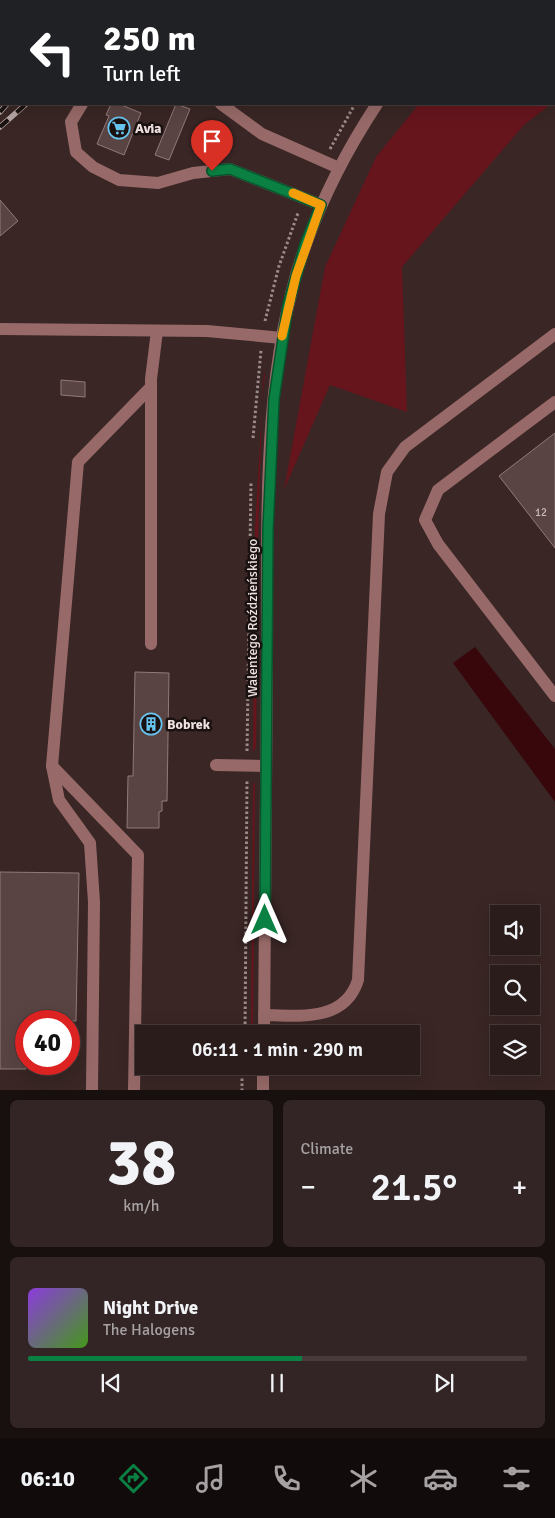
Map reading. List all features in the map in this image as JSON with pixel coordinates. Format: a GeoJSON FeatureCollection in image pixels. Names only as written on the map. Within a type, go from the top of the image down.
{"type":"FeatureCollection","features":[{"type":"Feature","properties":{"kind":"street"},"geometry":{"type":"LineString","coordinates":[[81,105],[71,122],[76,152],[93,167],[119,180],[158,183],[193,173],[230,169],[321,205]]}},
{"type":"Feature","properties":{"kind":"street"},"geometry":{"type":"LineString","coordinates":[[223,105],[262,134],[339,168]]}},
{"type":"Feature","properties":{"kind":"street","name":"Walentego Roździeńskiego"},"geometry":{"type":"LineString","coordinates":[[264,1025],[268,529],[272,421],[282,338],[296,276],[321,205],[339,168],[376,105]]}},
{"type":"Feature","properties":{"kind":"street"},"geometry":{"type":"LineString","coordinates":[[0,329],[207,331],[282,338]]}},
{"type":"Feature","properties":{"kind":"street"},"geometry":{"type":"LineString","coordinates":[[151,644],[151,386],[158,331]]}},
{"type":"Feature","properties":{"kind":"street"},"geometry":{"type":"LineString","coordinates":[[264,1016],[311,1016],[327,1012],[339,1007],[348,999],[355,990],[358,980],[379,514],[387,472],[405,447],[555,334]]}},
{"type":"Feature","properties":{"kind":"street"},"geometry":{"type":"LineString","coordinates":[[92,1090],[94,902],[90,843],[59,800],[52,766],[78,462],[151,386]]}},
{"type":"Feature","properties":{"kind":"street"},"geometry":{"type":"LineString","coordinates":[[555,402],[438,490],[425,520],[438,544],[555,696]]}},
{"type":"Feature","properties":{"kind":"street"},"geometry":{"type":"LineString","coordinates":[[216,765],[266,766]]}},
{"type":"Feature","properties":{"kind":"street"},"geometry":{"type":"LineString","coordinates":[[52,766],[138,855],[134,1090]]}},
{"type":"Feature","properties":{"kind":"street"},"geometry":{"type":"LineString","coordinates":[[263,1075],[263,1090]]}},
{"type":"Feature","properties":{"kind":"path"},"geometry":{"type":"LineString","coordinates":[[242,1075],[242,1090]]}},
{"type":"Feature","properties":{"kind":"shaded area"},"geometry":{"type":"Polygon","coordinates":[[[418,105],[550,105],[524,125],[402,267],[407,412],[330,385],[284,490],[325,267],[376,157],[418,105]]]}},
{"type":"Feature","properties":{"kind":"shaded area"},"geometry":{"type":"Polygon","coordinates":[[[264,370],[265,376],[262,403],[264,370]]]}},
{"type":"Feature","properties":{"kind":"shaded area"},"geometry":{"type":"Polygon","coordinates":[[[262,407],[255,643],[257,646],[256,747],[253,752],[255,529],[262,407]]]}},
{"type":"Feature","properties":{"kind":"shaded area"},"geometry":{"type":"Polygon","coordinates":[[[475,647],[555,749],[555,802],[453,663],[475,647]]]}},
{"type":"Feature","properties":{"kind":"shaded area"},"geometry":{"type":"Polygon","coordinates":[[[253,781],[255,786],[253,1025],[251,1025],[253,781]]]}},
{"type":"Feature","properties":{"kind":"building"},"geometry":{"type":"Polygon","coordinates":[[[111,105],[121,105],[141,113],[124,155],[97,144],[109,116],[106,115],[111,105]]]}},
{"type":"Feature","properties":{"kind":"building"},"geometry":{"type":"Polygon","coordinates":[[[176,105],[190,109],[169,160],[155,155],[176,105]]]}},
{"type":"Feature","properties":{"kind":"building"},"geometry":{"type":"Polygon","coordinates":[[[0,200],[18,221],[0,236],[0,200]]]}},
{"type":"Feature","properties":{"kind":"building"},"geometry":{"type":"Polygon","coordinates":[[[61,380],[85,382],[85,397],[61,395],[61,380]]]}},
{"type":"Feature","properties":{"kind":"building"},"geometry":{"type":"Polygon","coordinates":[[[555,433],[555,548],[499,476],[555,433]]]}},
{"type":"Feature","properties":{"kind":"building","name":"Bobrek"},"geometry":{"type":"Polygon","coordinates":[[[135,672],[169,673],[167,801],[162,801],[162,811],[159,812],[159,828],[127,828],[128,776],[133,776],[135,672]]]}},
{"type":"Feature","properties":{"kind":"building"},"geometry":{"type":"Polygon","coordinates":[[[0,872],[79,873],[76,1010],[15,1010],[15,1069],[0,1069],[0,872]]]}},
{"type":"Feature","properties":{"kind":"railway"},"geometry":{"type":"LineString","coordinates":[[0,112],[6,105]]}},
{"type":"Feature","properties":{"kind":"railway"},"geometry":{"type":"LineString","coordinates":[[0,127],[25,105]]}},
{"type":"Feature","properties":{"kind":"slow traffic"},"geometry":{"type":"LineString","coordinates":[[282,336],[288,305],[305,245],[321,205],[293,193]]}},
{"type":"Feature","properties":{"kind":"place","name":"Avia"},"geometry":{"type":"Point","coordinates":[119,128]}},
{"type":"Feature","properties":{"kind":"place","name":"Bobrek"},"geometry":{"type":"Point","coordinates":[151,724]}},
{"type":"Feature","properties":{"kind":"route"},"geometry":{"type":"LineString","coordinates":[[212,171],[230,169],[321,205],[305,245],[288,305],[275,384],[268,529],[265,920]]}}]}
